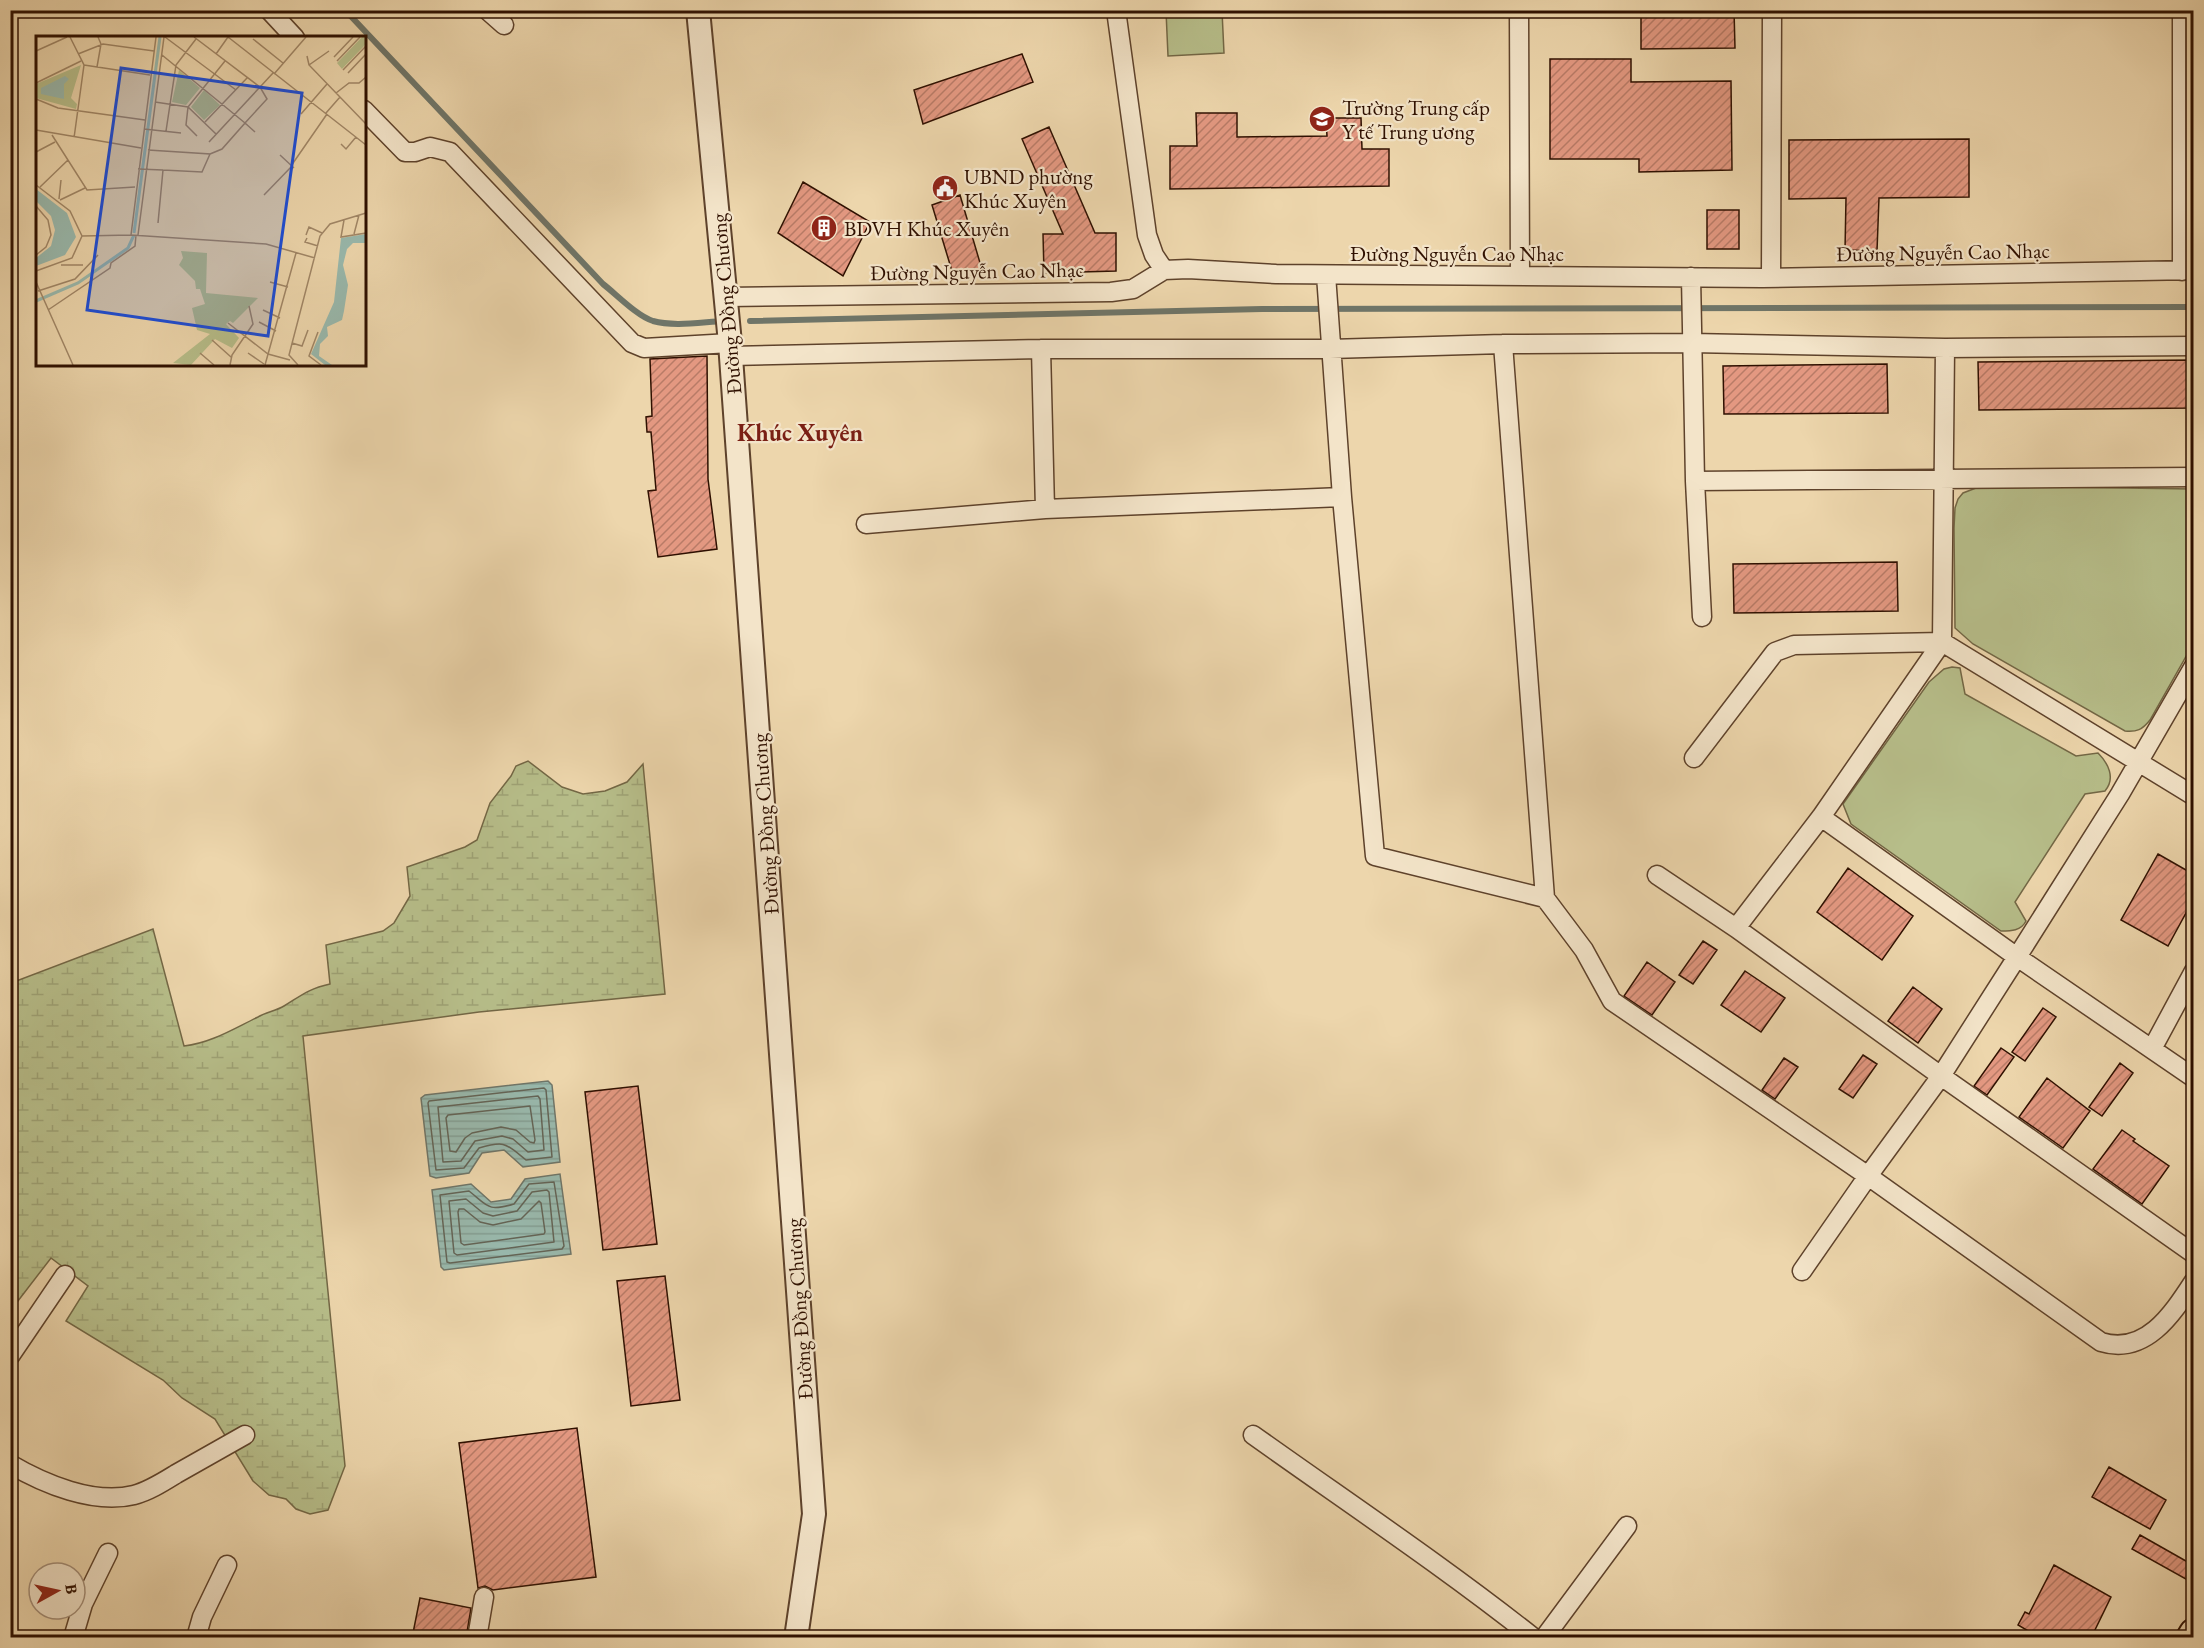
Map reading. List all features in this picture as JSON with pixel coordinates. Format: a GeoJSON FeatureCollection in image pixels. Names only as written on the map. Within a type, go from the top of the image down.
{"type":"FeatureCollection","features":[{"type":"Feature","properties":{"kind":"main road"},"geometry":{"type":"LineString","coordinates":[[2191,1638],[2193,1633]]}},
{"type":"Feature","properties":{"kind":"street"},"geometry":{"type":"LineString","coordinates":[[269,10],[293,36]]}},
{"type":"Feature","properties":{"kind":"street"},"geometry":{"type":"LineString","coordinates":[[487,10],[504,25]]}},
{"type":"Feature","properties":{"kind":"street","name":"Đường Đồng Chương"},"geometry":{"type":"LineString","coordinates":[[698,10],[729,329],[814,1514],[796,1638]]}},
{"type":"Feature","properties":{"kind":"street"},"geometry":{"type":"LineString","coordinates":[[1116,10],[1147,235],[1154,255],[1164,270]]}},
{"type":"Feature","properties":{"kind":"street"},"geometry":{"type":"LineString","coordinates":[[1519,10],[1520,276]]}},
{"type":"Feature","properties":{"kind":"street"},"geometry":{"type":"LineString","coordinates":[[1771,278],[1772,10]]}},
{"type":"Feature","properties":{"kind":"street"},"geometry":{"type":"LineString","coordinates":[[2182,10],[2188,270]]}},
{"type":"Feature","properties":{"kind":"street"},"geometry":{"type":"LineString","coordinates":[[366,112],[405,152],[415,152],[430,147],[450,152],[632,343],[644,348],[729,329],[1041,349],[1330,340],[1503,344],[1692,339],[1945,348],[2193,346]]}},
{"type":"Feature","properties":{"kind":"street","name":"Đường Nguyễn Cao Nhạc"},"geometry":{"type":"LineString","coordinates":[[729,329],[1112,292],[1133,289],[1164,270],[1326,282],[1520,276],[1691,285],[1771,278],[2188,270]]}},
{"type":"Feature","properties":{"kind":"street"},"geometry":{"type":"LineString","coordinates":[[1326,282],[1342,497],[1375,856],[1545,898]]}},
{"type":"Feature","properties":{"kind":"street"},"geometry":{"type":"LineString","coordinates":[[1691,285],[1695,481],[1702,617]]}},
{"type":"Feature","properties":{"kind":"street"},"geometry":{"type":"LineString","coordinates":[[1503,344],[1545,898],[1584,950],[1612,1001],[1868,1176],[2101,1342],[2119,1345],[2150,1335],[2168,1319],[2193,1281]]}},
{"type":"Feature","properties":{"kind":"street"},"geometry":{"type":"LineString","coordinates":[[1736,928],[1821,817],[1942,642],[1945,348]]}},
{"type":"Feature","properties":{"kind":"street"},"geometry":{"type":"LineString","coordinates":[[1041,349],[1045,509]]}},
{"type":"Feature","properties":{"kind":"street"},"geometry":{"type":"LineString","coordinates":[[1695,481],[2193,477]]}},
{"type":"Feature","properties":{"kind":"street"},"geometry":{"type":"LineString","coordinates":[[866,524],[1045,509],[1342,497]]}},
{"type":"Feature","properties":{"kind":"street"},"geometry":{"type":"LineString","coordinates":[[1694,758],[1775,652],[1794,645],[1942,642],[2193,796]]}},
{"type":"Feature","properties":{"kind":"street"},"geometry":{"type":"LineString","coordinates":[[1802,1270],[1941,1076],[2120,794],[2193,666]]}},
{"type":"Feature","properties":{"kind":"street"},"geometry":{"type":"LineString","coordinates":[[1821,817],[2017,957],[2193,1078]]}},
{"type":"Feature","properties":{"kind":"street"},"geometry":{"type":"LineString","coordinates":[[1657,875],[1736,928],[2193,1254]]}},
{"type":"Feature","properties":{"kind":"street"},"geometry":{"type":"LineString","coordinates":[[2152,1049],[2193,971]]}},
{"type":"Feature","properties":{"kind":"street"},"geometry":{"type":"LineString","coordinates":[[10,1356],[65,1275]]}},
{"type":"Feature","properties":{"kind":"street"},"geometry":{"type":"LineString","coordinates":[[10,1464],[35,1479],[54,1486],[86,1494],[123,1496],[144,1491],[245,1435]]}},
{"type":"Feature","properties":{"kind":"street"},"geometry":{"type":"LineString","coordinates":[[1253,1435],[1389,1532],[1545,1637],[1627,1526]]}},
{"type":"Feature","properties":{"kind":"street"},"geometry":{"type":"LineString","coordinates":[[73,1638],[82,1604],[108,1552]]}},
{"type":"Feature","properties":{"kind":"street"},"geometry":{"type":"LineString","coordinates":[[196,1638],[202,1617],[227,1564]]}},
{"type":"Feature","properties":{"kind":"street"},"geometry":{"type":"LineString","coordinates":[[477,1638],[484,1597]]}},
{"type":"Feature","properties":{"kind":"green space"},"geometry":{"type":"Polygon","coordinates":[[[1166,11],[1222,11],[1224,53],[1168,56],[1166,11]]]}},
{"type":"Feature","properties":{"kind":"green space"},"geometry":{"type":"Polygon","coordinates":[[[1976,488],[2193,489],[2193,644],[2150,720],[2139,730],[2125,731],[1973,644],[1955,628],[1954,528],[1958,499],[1963,493],[1976,488]]]}},
{"type":"Feature","properties":{"kind":"green space"},"geometry":{"type":"Polygon","coordinates":[[[1960,668],[1965,694],[2076,756],[2098,753],[2105,761],[2109,771],[2110,781],[2105,791],[2085,794],[2015,902],[2026,921],[2015,930],[2001,931],[1851,824],[1843,804],[1929,682],[1944,669],[1960,668]]]}},
{"type":"Feature","properties":{"kind":"green space"},"geometry":{"type":"Polygon","coordinates":[[[528,761],[562,787],[583,794],[605,791],[627,782],[643,764],[665,994],[479,1012],[303,1036],[345,1466],[328,1510],[310,1514],[296,1509],[286,1499],[269,1495],[253,1481],[215,1419],[182,1398],[163,1380],[66,1321],[88,1286],[51,1258],[11,1310],[11,983],[153,929],[184,1046],[222,1035],[261,1015],[281,1008],[311,990],[330,984],[326,945],[383,931],[394,923],[410,896],[407,867],[465,847],[477,840],[490,803],[516,766],[528,761]]]}},
{"type":"Feature","properties":{"kind":"water"},"geometry":{"type":"Polygon","coordinates":[[[548,1081],[552,1085],[560,1162],[523,1167],[504,1150],[482,1153],[469,1173],[436,1178],[430,1176],[421,1098],[425,1095],[548,1081]]]}},
{"type":"Feature","properties":{"kind":"water"},"geometry":{"type":"Polygon","coordinates":[[[560,1174],[571,1254],[444,1270],[441,1267],[432,1190],[471,1184],[491,1202],[511,1199],[525,1179],[560,1174]]]}},
{"type":"Feature","properties":{"kind":"building"},"geometry":{"type":"Polygon","coordinates":[[[1641,10],[1734,10],[1735,48],[1641,49],[1641,10]]]}},
{"type":"Feature","properties":{"kind":"building"},"geometry":{"type":"Polygon","coordinates":[[[1022,54],[1033,82],[923,124],[914,90],[1022,54]]]}},
{"type":"Feature","properties":{"kind":"building"},"geometry":{"type":"Polygon","coordinates":[[[1550,59],[1631,59],[1631,82],[1731,81],[1732,170],[1639,172],[1639,159],[1550,159],[1550,59]]]}},
{"type":"Feature","properties":{"kind":"building"},"geometry":{"type":"Polygon","coordinates":[[[1196,113],[1237,113],[1237,137],[1327,136],[1326,118],[1361,118],[1362,149],[1389,149],[1389,186],[1170,189],[1170,146],[1197,146],[1196,113]]]}},
{"type":"Feature","properties":{"kind":"building"},"geometry":{"type":"Polygon","coordinates":[[[1049,127],[1095,233],[1116,233],[1116,271],[1044,273],[1043,234],[1063,234],[1022,139],[1049,127]]]}},
{"type":"Feature","properties":{"kind":"building"},"geometry":{"type":"Polygon","coordinates":[[[1969,139],[1969,197],[1879,198],[1877,251],[1845,250],[1846,198],[1789,199],[1789,140],[1969,139]]]}},
{"type":"Feature","properties":{"kind":"building","name":"BDVH Khúc Xuyên"},"geometry":{"type":"Polygon","coordinates":[[[803,182],[870,222],[843,276],[778,233],[803,182]]]}},
{"type":"Feature","properties":{"kind":"building"},"geometry":{"type":"Polygon","coordinates":[[[960,195],[983,273],[955,281],[932,205],[960,195]]]}},
{"type":"Feature","properties":{"kind":"building"},"geometry":{"type":"Polygon","coordinates":[[[1707,210],[1739,210],[1739,249],[1707,249],[1707,210]]]}},
{"type":"Feature","properties":{"kind":"building"},"geometry":{"type":"Polygon","coordinates":[[[707,356],[708,479],[717,549],[658,557],[648,491],[656,490],[651,432],[647,432],[646,417],[652,416],[650,359],[707,356]]]}},
{"type":"Feature","properties":{"kind":"building"},"geometry":{"type":"Polygon","coordinates":[[[2193,360],[2193,408],[1979,410],[1978,362],[2193,360]]]}},
{"type":"Feature","properties":{"kind":"building"},"geometry":{"type":"Polygon","coordinates":[[[1887,364],[1888,413],[1724,414],[1723,366],[1887,364]]]}},
{"type":"Feature","properties":{"kind":"building"},"geometry":{"type":"Polygon","coordinates":[[[1897,562],[1898,611],[1734,613],[1733,564],[1897,562]]]}},
{"type":"Feature","properties":{"kind":"building"},"geometry":{"type":"Polygon","coordinates":[[[2158,854],[2193,874],[2193,900],[2168,946],[2121,920],[2158,854]]]}},
{"type":"Feature","properties":{"kind":"building"},"geometry":{"type":"Polygon","coordinates":[[[1848,868],[1913,916],[1882,960],[1817,912],[1848,868]]]}},
{"type":"Feature","properties":{"kind":"building"},"geometry":{"type":"Polygon","coordinates":[[[1703,941],[1717,950],[1693,984],[1679,975],[1703,941]]]}},
{"type":"Feature","properties":{"kind":"building"},"geometry":{"type":"Polygon","coordinates":[[[1647,962],[1675,982],[1652,1015],[1624,996],[1647,962]]]}},
{"type":"Feature","properties":{"kind":"building"},"geometry":{"type":"Polygon","coordinates":[[[1745,971],[1785,998],[1761,1032],[1721,1005],[1745,971]]]}},
{"type":"Feature","properties":{"kind":"building"},"geometry":{"type":"Polygon","coordinates":[[[1913,987],[1942,1009],[1918,1043],[1888,1021],[1913,987]]]}},
{"type":"Feature","properties":{"kind":"building"},"geometry":{"type":"Polygon","coordinates":[[[2043,1008],[2056,1017],[2025,1061],[2012,1052],[2043,1008]]]}},
{"type":"Feature","properties":{"kind":"building"},"geometry":{"type":"Polygon","coordinates":[[[2001,1048],[2014,1057],[1987,1095],[1974,1086],[2001,1048]]]}},
{"type":"Feature","properties":{"kind":"building"},"geometry":{"type":"Polygon","coordinates":[[[1863,1055],[1877,1064],[1853,1098],[1839,1089],[1863,1055]]]}},
{"type":"Feature","properties":{"kind":"building"},"geometry":{"type":"Polygon","coordinates":[[[1784,1058],[1798,1067],[1775,1099],[1762,1090],[1784,1058]]]}},
{"type":"Feature","properties":{"kind":"building"},"geometry":{"type":"Polygon","coordinates":[[[2120,1063],[2133,1073],[2102,1116],[2089,1107],[2120,1063]]]}},
{"type":"Feature","properties":{"kind":"building"},"geometry":{"type":"Polygon","coordinates":[[[2047,1078],[2090,1111],[2063,1148],[2019,1117],[2047,1078]]]}},
{"type":"Feature","properties":{"kind":"building"},"geometry":{"type":"Polygon","coordinates":[[[638,1086],[657,1244],[603,1250],[585,1092],[638,1086]]]}},
{"type":"Feature","properties":{"kind":"building"},"geometry":{"type":"Polygon","coordinates":[[[2122,1130],[2135,1139],[2133,1141],[2169,1166],[2142,1204],[2093,1169],[2122,1130]]]}},
{"type":"Feature","properties":{"kind":"building"},"geometry":{"type":"Polygon","coordinates":[[[665,1276],[680,1400],[631,1406],[617,1281],[665,1276]]]}},
{"type":"Feature","properties":{"kind":"building"},"geometry":{"type":"Polygon","coordinates":[[[577,1428],[596,1577],[493,1590],[485,1586],[478,1588],[459,1443],[577,1428]]]}},
{"type":"Feature","properties":{"kind":"building"},"geometry":{"type":"Polygon","coordinates":[[[2109,1467],[2166,1500],[2150,1529],[2092,1497],[2109,1467]]]}},
{"type":"Feature","properties":{"kind":"building"},"geometry":{"type":"Polygon","coordinates":[[[2140,1535],[2193,1565],[2193,1583],[2132,1549],[2140,1535]]]}},
{"type":"Feature","properties":{"kind":"building"},"geometry":{"type":"Polygon","coordinates":[[[2054,1565],[2111,1597],[2091,1638],[2040,1638],[2018,1625],[2025,1612],[2029,1614],[2054,1565]]]}},
{"type":"Feature","properties":{"kind":"building"},"geometry":{"type":"Polygon","coordinates":[[[420,1598],[471,1608],[466,1638],[412,1638],[420,1598]]]}},
{"type":"Feature","properties":{"kind":"waterway"},"geometry":{"type":"LineString","coordinates":[[345,10],[603,284],[640,315],[661,323],[724,321]]}},
{"type":"Feature","properties":{"kind":"waterway"},"geometry":{"type":"LineString","coordinates":[[750,321],[1262,309],[2194,307]]}},
{"type":"Feature","properties":{"kind":"place","name":"Trường Trung cấp Y tế Trung ương"},"geometry":{"type":"Point","coordinates":[1322,119]}},
{"type":"Feature","properties":{"kind":"place","name":"UBND phường Khúc Xuyên"},"geometry":{"type":"Point","coordinates":[945,188]}},
{"type":"Feature","properties":{"kind":"place","name":"BDVH Khúc Xuyên"},"geometry":{"type":"Point","coordinates":[824,228]}},
{"type":"Feature","properties":{"kind":"district","name":"Khúc Xuyên"},"geometry":{"type":"Point","coordinates":[800,432]}}]}
